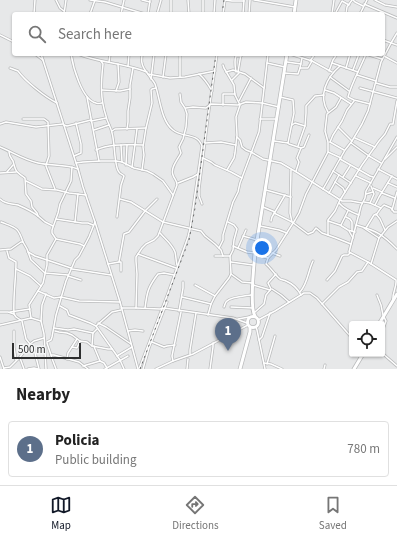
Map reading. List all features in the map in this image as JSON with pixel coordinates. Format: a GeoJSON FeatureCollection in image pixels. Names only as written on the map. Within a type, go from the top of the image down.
{"type":"FeatureCollection","features":[{"type":"Feature","properties":{"kind":"main road"},"geometry":{"type":"LineString","coordinates":[[294,12],[296,0]]}},
{"type":"Feature","properties":{"kind":"main road"},"geometry":{"type":"LineString","coordinates":[[240,369],[251,326],[248,319],[253,312],[255,254],[285,67],[288,56]]}},
{"type":"Feature","properties":{"kind":"main road"},"geometry":{"type":"LineString","coordinates":[[381,321],[397,294]]}},
{"type":"Feature","properties":{"kind":"main road"},"geometry":{"type":"LineString","coordinates":[[251,326],[258,324],[258,320],[253,312]]}},
{"type":"Feature","properties":{"kind":"main road"},"geometry":{"type":"LineString","coordinates":[[354,369],[361,357]]}},
{"type":"Feature","properties":{"kind":"street"},"geometry":{"type":"LineString","coordinates":[[34,12],[35,0]]}},
{"type":"Feature","properties":{"kind":"street"},"geometry":{"type":"LineString","coordinates":[[56,0],[60,8],[64,11]]}},
{"type":"Feature","properties":{"kind":"street"},"geometry":{"type":"LineString","coordinates":[[64,11],[66,0]]}},
{"type":"Feature","properties":{"kind":"street"},"geometry":{"type":"LineString","coordinates":[[90,0],[105,2],[138,12]]}},
{"type":"Feature","properties":{"kind":"street"},"geometry":{"type":"LineString","coordinates":[[122,12],[124,0]]}},
{"type":"Feature","properties":{"kind":"street"},"geometry":{"type":"LineString","coordinates":[[142,0],[150,1],[148,12]]}},
{"type":"Feature","properties":{"kind":"street"},"geometry":{"type":"LineString","coordinates":[[158,12],[161,0]]}},
{"type":"Feature","properties":{"kind":"street"},"geometry":{"type":"LineString","coordinates":[[171,0],[171,12]]}},
{"type":"Feature","properties":{"kind":"street"},"geometry":{"type":"LineString","coordinates":[[188,0],[189,12]]}},
{"type":"Feature","properties":{"kind":"street"},"geometry":{"type":"LineString","coordinates":[[203,0],[203,12]]}},
{"type":"Feature","properties":{"kind":"street"},"geometry":{"type":"LineString","coordinates":[[214,12],[215,0]]}},
{"type":"Feature","properties":{"kind":"street"},"geometry":{"type":"LineString","coordinates":[[223,12],[225,0],[232,2],[244,0],[242,12]]}},
{"type":"Feature","properties":{"kind":"street"},"geometry":{"type":"LineString","coordinates":[[249,12],[250,0]]}},
{"type":"Feature","properties":{"kind":"street"},"geometry":{"type":"LineString","coordinates":[[254,0],[295,7]]}},
{"type":"Feature","properties":{"kind":"street"},"geometry":{"type":"LineString","coordinates":[[332,12],[334,0]]}},
{"type":"Feature","properties":{"kind":"street"},"geometry":{"type":"LineString","coordinates":[[346,12],[353,0],[382,12]]}},
{"type":"Feature","properties":{"kind":"street"},"geometry":{"type":"LineString","coordinates":[[361,12],[366,0]]}},
{"type":"Feature","properties":{"kind":"street"},"geometry":{"type":"LineString","coordinates":[[375,0],[385,5],[397,7]]}},
{"type":"Feature","properties":{"kind":"street"},"geometry":{"type":"LineString","coordinates":[[91,12],[95,1]]}},
{"type":"Feature","properties":{"kind":"street"},"geometry":{"type":"LineString","coordinates":[[337,12],[342,1],[349,5]]}},
{"type":"Feature","properties":{"kind":"street"},"geometry":{"type":"LineString","coordinates":[[385,13],[397,18]]}},
{"type":"Feature","properties":{"kind":"street"},"geometry":{"type":"LineString","coordinates":[[385,54],[397,33]]}},
{"type":"Feature","properties":{"kind":"street"},"geometry":{"type":"LineString","coordinates":[[0,35],[12,41]]}},
{"type":"Feature","properties":{"kind":"street"},"geometry":{"type":"LineString","coordinates":[[385,40],[397,45]]}},
{"type":"Feature","properties":{"kind":"street"},"geometry":{"type":"LineString","coordinates":[[38,56],[43,60]]}},
{"type":"Feature","properties":{"kind":"street"},"geometry":{"type":"LineString","coordinates":[[42,56],[120,302],[139,369]]}},
{"type":"Feature","properties":{"kind":"street"},"geometry":{"type":"LineString","coordinates":[[71,56],[83,92],[96,104],[102,103]]}},
{"type":"Feature","properties":{"kind":"street"},"geometry":{"type":"LineString","coordinates":[[84,56],[105,62],[138,68],[148,74],[163,77],[189,77],[215,71]]}},
{"type":"Feature","properties":{"kind":"street"},"geometry":{"type":"LineString","coordinates":[[109,62],[110,56]]}},
{"type":"Feature","properties":{"kind":"street"},"geometry":{"type":"LineString","coordinates":[[128,66],[129,56]]}},
{"type":"Feature","properties":{"kind":"street"},"geometry":{"type":"LineString","coordinates":[[139,369],[190,229],[202,146],[200,142],[192,136],[174,131],[166,120],[155,84],[142,65],[142,56]]}},
{"type":"Feature","properties":{"kind":"street"},"geometry":{"type":"LineString","coordinates":[[151,79],[154,56]]}},
{"type":"Feature","properties":{"kind":"street"},"geometry":{"type":"LineString","coordinates":[[163,77],[166,56]]}},
{"type":"Feature","properties":{"kind":"street"},"geometry":{"type":"LineString","coordinates":[[180,56],[180,78]]}},
{"type":"Feature","properties":{"kind":"street"},"geometry":{"type":"LineString","coordinates":[[202,204],[198,194],[217,56]]}},
{"type":"Feature","properties":{"kind":"street"},"geometry":{"type":"LineString","coordinates":[[236,56],[234,65],[238,72]]}},
{"type":"Feature","properties":{"kind":"street"},"geometry":{"type":"LineString","coordinates":[[232,80],[238,72],[241,56]]}},
{"type":"Feature","properties":{"kind":"street"},"geometry":{"type":"LineString","coordinates":[[219,248],[223,240],[223,235],[233,202],[238,192],[259,132],[268,56]]}},
{"type":"Feature","properties":{"kind":"street"},"geometry":{"type":"LineString","coordinates":[[298,56],[333,72]]}},
{"type":"Feature","properties":{"kind":"street"},"geometry":{"type":"LineString","coordinates":[[300,68],[308,68],[314,56]]}},
{"type":"Feature","properties":{"kind":"street"},"geometry":{"type":"LineString","coordinates":[[329,70],[335,56]]}},
{"type":"Feature","properties":{"kind":"street"},"geometry":{"type":"LineString","coordinates":[[346,68],[349,56]]}},
{"type":"Feature","properties":{"kind":"street"},"geometry":{"type":"LineString","coordinates":[[353,70],[358,56]]}},
{"type":"Feature","properties":{"kind":"street"},"geometry":{"type":"LineString","coordinates":[[365,56],[350,92],[349,98],[370,104]]}},
{"type":"Feature","properties":{"kind":"street"},"geometry":{"type":"LineString","coordinates":[[372,56],[382,59]]}},
{"type":"Feature","properties":{"kind":"street"},"geometry":{"type":"LineString","coordinates":[[323,189],[345,150],[362,124],[370,104],[382,59],[384,56],[397,63]]}},
{"type":"Feature","properties":{"kind":"street"},"geometry":{"type":"LineString","coordinates":[[284,73],[298,74],[302,57]]}},
{"type":"Feature","properties":{"kind":"street"},"geometry":{"type":"LineString","coordinates":[[101,61],[103,64],[101,90],[102,103],[112,132],[115,146],[116,167],[118,171],[124,175],[121,185],[117,217]]}},
{"type":"Feature","properties":{"kind":"street"},"geometry":{"type":"LineString","coordinates":[[286,62],[301,64]]}},
{"type":"Feature","properties":{"kind":"street"},"geometry":{"type":"LineString","coordinates":[[268,63],[285,67]]}},
{"type":"Feature","properties":{"kind":"street"},"geometry":{"type":"LineString","coordinates":[[332,63],[358,72]]}},
{"type":"Feature","properties":{"kind":"street"},"geometry":{"type":"LineString","coordinates":[[116,91],[119,82],[118,64]]}},
{"type":"Feature","properties":{"kind":"street"},"geometry":{"type":"LineString","coordinates":[[138,68],[142,65]]}},
{"type":"Feature","properties":{"kind":"street"},"geometry":{"type":"LineString","coordinates":[[223,65],[232,80],[235,88],[235,94],[240,105],[236,117],[237,138],[234,158],[227,170]]}},
{"type":"Feature","properties":{"kind":"street"},"geometry":{"type":"LineString","coordinates":[[328,112],[325,107],[324,90],[333,72],[340,66]]}},
{"type":"Feature","properties":{"kind":"street"},"geometry":{"type":"LineString","coordinates":[[127,129],[130,85],[133,67]]}},
{"type":"Feature","properties":{"kind":"street"},"geometry":{"type":"LineString","coordinates":[[10,68],[17,70],[37,90],[57,103]]}},
{"type":"Feature","properties":{"kind":"street"},"geometry":{"type":"LineString","coordinates":[[226,72],[233,70],[245,74],[264,88]]}},
{"type":"Feature","properties":{"kind":"street"},"geometry":{"type":"LineString","coordinates":[[199,74],[204,78],[212,91]]}},
{"type":"Feature","properties":{"kind":"street"},"geometry":{"type":"LineString","coordinates":[[357,75],[376,82],[397,87]]}},
{"type":"Feature","properties":{"kind":"street"},"geometry":{"type":"LineString","coordinates":[[330,77],[350,92]]}},
{"type":"Feature","properties":{"kind":"street"},"geometry":{"type":"LineString","coordinates":[[239,100],[251,78]]}},
{"type":"Feature","properties":{"kind":"street"},"geometry":{"type":"LineString","coordinates":[[142,170],[144,155],[143,145],[152,103],[151,90],[156,88]]}},
{"type":"Feature","properties":{"kind":"street"},"geometry":{"type":"LineString","coordinates":[[328,235],[328,221],[340,200],[359,170],[385,134],[390,124],[393,124],[397,100],[381,93],[360,88]]}},
{"type":"Feature","properties":{"kind":"street"},"geometry":{"type":"LineString","coordinates":[[101,90],[116,91],[130,89]]}},
{"type":"Feature","properties":{"kind":"street"},"geometry":{"type":"LineString","coordinates":[[324,90],[351,104]]}},
{"type":"Feature","properties":{"kind":"street"},"geometry":{"type":"LineString","coordinates":[[178,183],[173,176],[172,171],[181,153],[180,147],[184,134],[187,114],[186,108],[181,102],[180,94]]}},
{"type":"Feature","properties":{"kind":"street"},"geometry":{"type":"LineString","coordinates":[[223,104],[223,94],[235,94]]}},
{"type":"Feature","properties":{"kind":"street"},"geometry":{"type":"LineString","coordinates":[[298,146],[305,126],[306,106],[316,96],[324,95]]}},
{"type":"Feature","properties":{"kind":"street"},"geometry":{"type":"LineString","coordinates":[[87,97],[98,161]]}},
{"type":"Feature","properties":{"kind":"street"},"geometry":{"type":"LineString","coordinates":[[280,97],[293,100],[294,113],[288,143]]}},
{"type":"Feature","properties":{"kind":"street"},"geometry":{"type":"LineString","coordinates":[[341,98],[336,107],[328,112],[325,130],[329,142],[345,150]]}},
{"type":"Feature","properties":{"kind":"street"},"geometry":{"type":"LineString","coordinates":[[300,294],[295,287],[287,281],[281,279],[266,264],[268,258],[276,250],[299,213],[312,182],[328,152],[329,142],[354,100]]}},
{"type":"Feature","properties":{"kind":"street"},"geometry":{"type":"LineString","coordinates":[[186,108],[206,108],[210,104],[240,105],[246,102],[262,103],[279,108]]}},
{"type":"Feature","properties":{"kind":"street"},"geometry":{"type":"LineString","coordinates":[[0,124],[6,122],[36,127],[67,126],[106,118]]}},
{"type":"Feature","properties":{"kind":"street"},"geometry":{"type":"LineString","coordinates":[[23,119],[44,119],[48,122],[49,156],[46,165],[55,189]]}},
{"type":"Feature","properties":{"kind":"street"},"geometry":{"type":"LineString","coordinates":[[260,119],[277,120]]}},
{"type":"Feature","properties":{"kind":"street"},"geometry":{"type":"LineString","coordinates":[[292,125],[295,123],[305,126]]}},
{"type":"Feature","properties":{"kind":"street"},"geometry":{"type":"LineString","coordinates":[[73,156],[81,154],[82,149],[76,124]]}},
{"type":"Feature","properties":{"kind":"street"},"geometry":{"type":"LineString","coordinates":[[93,130],[109,125]]}},
{"type":"Feature","properties":{"kind":"street"},"geometry":{"type":"LineString","coordinates":[[338,127],[351,142],[381,163]]}},
{"type":"Feature","properties":{"kind":"street"},"geometry":{"type":"LineString","coordinates":[[112,132],[114,129],[146,128]]}},
{"type":"Feature","properties":{"kind":"street"},"geometry":{"type":"LineString","coordinates":[[132,167],[136,129]]}},
{"type":"Feature","properties":{"kind":"street"},"geometry":{"type":"LineString","coordinates":[[296,172],[299,162],[297,158],[309,135]]}},
{"type":"Feature","properties":{"kind":"street"},"geometry":{"type":"LineString","coordinates":[[350,253],[351,244],[366,191],[397,136]]}},
{"type":"Feature","properties":{"kind":"street"},"geometry":{"type":"LineString","coordinates":[[354,137],[375,147]]}},
{"type":"Feature","properties":{"kind":"street"},"geometry":{"type":"LineString","coordinates":[[237,138],[240,140],[242,148],[261,158],[281,163],[340,200],[370,203],[381,208]]}},
{"type":"Feature","properties":{"kind":"street"},"geometry":{"type":"LineString","coordinates":[[274,141],[288,143],[301,148]]}},
{"type":"Feature","properties":{"kind":"street"},"geometry":{"type":"LineString","coordinates":[[205,142],[221,142],[236,145]]}},
{"type":"Feature","properties":{"kind":"street"},"geometry":{"type":"LineString","coordinates":[[96,150],[100,148],[122,145],[143,145]]}},
{"type":"Feature","properties":{"kind":"street"},"geometry":{"type":"LineString","coordinates":[[122,145],[122,162]]}},
{"type":"Feature","properties":{"kind":"street"},"geometry":{"type":"LineString","coordinates":[[126,165],[128,145]]}},
{"type":"Feature","properties":{"kind":"street"},"geometry":{"type":"LineString","coordinates":[[0,147],[34,162],[78,169]]}},
{"type":"Feature","properties":{"kind":"street"},"geometry":{"type":"LineString","coordinates":[[383,160],[397,147]]}},
{"type":"Feature","properties":{"kind":"street"},"geometry":{"type":"LineString","coordinates":[[9,152],[8,154],[12,160],[16,172],[41,189],[55,189],[86,195]]}},
{"type":"Feature","properties":{"kind":"street"},"geometry":{"type":"LineString","coordinates":[[328,152],[350,166],[374,177]]}},
{"type":"Feature","properties":{"kind":"street"},"geometry":{"type":"LineString","coordinates":[[203,158],[242,178]]}},
{"type":"Feature","properties":{"kind":"street"},"geometry":{"type":"LineString","coordinates":[[76,164],[98,161],[122,162],[126,165],[148,172],[163,181],[173,195]]}},
{"type":"Feature","properties":{"kind":"street"},"geometry":{"type":"LineString","coordinates":[[7,172],[13,165]]}},
{"type":"Feature","properties":{"kind":"street"},"geometry":{"type":"LineString","coordinates":[[343,178],[350,166]]}},
{"type":"Feature","properties":{"kind":"street"},"geometry":{"type":"LineString","coordinates":[[56,239],[52,231],[53,226],[59,206],[71,181],[72,167]]}},
{"type":"Feature","properties":{"kind":"street"},"geometry":{"type":"LineString","coordinates":[[378,169],[397,179]]}},
{"type":"Feature","properties":{"kind":"street"},"geometry":{"type":"LineString","coordinates":[[291,170],[290,213],[292,223]]}},
{"type":"Feature","properties":{"kind":"street"},"geometry":{"type":"LineString","coordinates":[[333,171],[352,183]]}},
{"type":"Feature","properties":{"kind":"street"},"geometry":{"type":"LineString","coordinates":[[0,173],[16,172]]}},
{"type":"Feature","properties":{"kind":"street"},"geometry":{"type":"LineString","coordinates":[[136,308],[136,259],[138,254],[146,244],[154,240],[160,233],[178,183],[198,174]]}},
{"type":"Feature","properties":{"kind":"street"},"geometry":{"type":"LineString","coordinates":[[329,193],[339,175]]}},
{"type":"Feature","properties":{"kind":"street"},"geometry":{"type":"LineString","coordinates":[[355,176],[370,184],[373,192],[370,203]]}},
{"type":"Feature","properties":{"kind":"street"},"geometry":{"type":"LineString","coordinates":[[376,205],[392,176]]}},
{"type":"Feature","properties":{"kind":"street"},"geometry":{"type":"LineString","coordinates":[[26,180],[26,195],[31,201],[32,207],[38,216]]}},
{"type":"Feature","properties":{"kind":"street"},"geometry":{"type":"LineString","coordinates":[[335,182],[343,188],[345,192]]}},
{"type":"Feature","properties":{"kind":"street"},"geometry":{"type":"LineString","coordinates":[[387,183],[397,187]]}},
{"type":"Feature","properties":{"kind":"street"},"geometry":{"type":"LineString","coordinates":[[371,188],[395,198]]}},
{"type":"Feature","properties":{"kind":"street"},"geometry":{"type":"LineString","coordinates":[[265,190],[291,197]]}},
{"type":"Feature","properties":{"kind":"street"},"geometry":{"type":"LineString","coordinates":[[366,194],[373,192]]}},
{"type":"Feature","properties":{"kind":"street"},"geometry":{"type":"LineString","coordinates":[[392,210],[397,192]]}},
{"type":"Feature","properties":{"kind":"street"},"geometry":{"type":"LineString","coordinates":[[75,222],[78,194]]}},
{"type":"Feature","properties":{"kind":"street"},"geometry":{"type":"LineString","coordinates":[[271,222],[285,195]]}},
{"type":"Feature","properties":{"kind":"street"},"geometry":{"type":"LineString","coordinates":[[0,199],[5,203],[24,207],[53,226]]}},
{"type":"Feature","properties":{"kind":"street"},"geometry":{"type":"LineString","coordinates":[[120,199],[131,201],[163,222],[201,231],[222,251],[223,256]]}},
{"type":"Feature","properties":{"kind":"street"},"geometry":{"type":"LineString","coordinates":[[121,271],[121,262],[119,262],[124,234],[129,232],[145,211],[157,199]]}},
{"type":"Feature","properties":{"kind":"street"},"geometry":{"type":"LineString","coordinates":[[339,203],[342,207],[359,215]]}},
{"type":"Feature","properties":{"kind":"street"},"geometry":{"type":"LineString","coordinates":[[366,228],[374,215],[376,215],[384,204],[390,207],[394,212],[397,212]]}},
{"type":"Feature","properties":{"kind":"street"},"geometry":{"type":"LineString","coordinates":[[263,207],[292,223],[308,234],[313,232],[316,228],[321,232],[351,244]]}},
{"type":"Feature","properties":{"kind":"street"},"geometry":{"type":"LineString","coordinates":[[341,226],[349,211]]}},
{"type":"Feature","properties":{"kind":"street"},"geometry":{"type":"LineString","coordinates":[[376,215],[380,219],[385,230]]}},
{"type":"Feature","properties":{"kind":"street"},"geometry":{"type":"LineString","coordinates":[[346,217],[352,222],[352,231]]}},
{"type":"Feature","properties":{"kind":"street"},"geometry":{"type":"LineString","coordinates":[[56,219],[93,225]]}},
{"type":"Feature","properties":{"kind":"street"},"geometry":{"type":"LineString","coordinates":[[328,221],[355,232]]}},
{"type":"Feature","properties":{"kind":"street"},"geometry":{"type":"LineString","coordinates":[[371,264],[379,238],[385,230],[397,221]]}},
{"type":"Feature","properties":{"kind":"street"},"geometry":{"type":"LineString","coordinates":[[1,222],[16,228],[31,260],[45,273],[68,275],[81,280]]}},
{"type":"Feature","properties":{"kind":"street"},"geometry":{"type":"LineString","coordinates":[[46,342],[51,340],[68,275],[75,260],[79,256],[89,238],[95,222]]}},
{"type":"Feature","properties":{"kind":"street"},"geometry":{"type":"LineString","coordinates":[[208,315],[215,296],[231,274],[230,256],[237,228],[227,222]]}},
{"type":"Feature","properties":{"kind":"street"},"geometry":{"type":"LineString","coordinates":[[356,225],[377,232],[397,249]]}},
{"type":"Feature","properties":{"kind":"street"},"geometry":{"type":"LineString","coordinates":[[260,226],[287,233]]}},
{"type":"Feature","properties":{"kind":"street"},"geometry":{"type":"LineString","coordinates":[[362,227],[379,238]]}},
{"type":"Feature","properties":{"kind":"street"},"geometry":{"type":"LineString","coordinates":[[238,248],[246,230]]}},
{"type":"Feature","properties":{"kind":"street"},"geometry":{"type":"LineString","coordinates":[[348,230],[353,238]]}},
{"type":"Feature","properties":{"kind":"street"},"geometry":{"type":"LineString","coordinates":[[160,233],[168,241],[176,253],[175,257],[177,265]]}},
{"type":"Feature","properties":{"kind":"street"},"geometry":{"type":"LineString","coordinates":[[243,236],[258,240]]}},
{"type":"Feature","properties":{"kind":"street"},"geometry":{"type":"LineString","coordinates":[[56,239],[84,246]]}},
{"type":"Feature","properties":{"kind":"street"},"geometry":{"type":"LineString","coordinates":[[31,318],[29,305],[43,282],[48,260],[47,255],[56,239]]}},
{"type":"Feature","properties":{"kind":"street"},"geometry":{"type":"LineString","coordinates":[[0,250],[12,249],[23,242]]}},
{"type":"Feature","properties":{"kind":"street"},"geometry":{"type":"LineString","coordinates":[[233,246],[246,252],[268,258]]}},
{"type":"Feature","properties":{"kind":"street"},"geometry":{"type":"LineString","coordinates":[[7,250],[9,258],[16,262],[14,314]]}},
{"type":"Feature","properties":{"kind":"street"},"geometry":{"type":"LineString","coordinates":[[28,252],[35,256],[71,268],[111,275]]}},
{"type":"Feature","properties":{"kind":"street"},"geometry":{"type":"LineString","coordinates":[[272,253],[280,256]]}},
{"type":"Feature","properties":{"kind":"street"},"geometry":{"type":"LineString","coordinates":[[327,280],[335,271],[342,256],[350,253],[368,262],[396,280],[397,284],[393,300]]}},
{"type":"Feature","properties":{"kind":"street"},"geometry":{"type":"LineString","coordinates":[[138,254],[176,268]]}},
{"type":"Feature","properties":{"kind":"street"},"geometry":{"type":"LineString","coordinates":[[215,256],[230,256]]}},
{"type":"Feature","properties":{"kind":"street"},"geometry":{"type":"LineString","coordinates":[[300,294],[309,275],[313,261]]}},
{"type":"Feature","properties":{"kind":"street"},"geometry":{"type":"LineString","coordinates":[[108,264],[119,262]]}},
{"type":"Feature","properties":{"kind":"street"},"geometry":{"type":"LineString","coordinates":[[231,262],[254,266]]}},
{"type":"Feature","properties":{"kind":"street"},"geometry":{"type":"LineString","coordinates":[[322,304],[339,287],[348,282],[357,272],[362,271],[368,262]]}},
{"type":"Feature","properties":{"kind":"street"},"geometry":{"type":"LineString","coordinates":[[16,269],[30,276],[41,286]]}},
{"type":"Feature","properties":{"kind":"street"},"geometry":{"type":"LineString","coordinates":[[145,308],[149,288],[158,274],[164,273],[174,275]]}},
{"type":"Feature","properties":{"kind":"street"},"geometry":{"type":"LineString","coordinates":[[231,274],[242,282],[271,289],[289,302]]}},
{"type":"Feature","properties":{"kind":"street"},"geometry":{"type":"LineString","coordinates":[[271,289],[268,283],[276,274]]}},
{"type":"Feature","properties":{"kind":"street"},"geometry":{"type":"LineString","coordinates":[[173,361],[172,356],[175,346],[183,282]]}},
{"type":"Feature","properties":{"kind":"street"},"geometry":{"type":"LineString","coordinates":[[194,285],[215,296]]}},
{"type":"Feature","properties":{"kind":"street"},"geometry":{"type":"LineString","coordinates":[[231,307],[253,312],[258,310],[264,304],[265,297],[271,289]]}},
{"type":"Feature","properties":{"kind":"street"},"geometry":{"type":"LineString","coordinates":[[38,291],[54,298],[62,297],[79,301],[120,302]]}},
{"type":"Feature","properties":{"kind":"street"},"geometry":{"type":"LineString","coordinates":[[258,320],[300,294],[306,293],[312,294],[349,335]]}},
{"type":"Feature","properties":{"kind":"street"},"geometry":{"type":"LineString","coordinates":[[46,294],[42,305],[41,321],[44,338],[56,369]]}},
{"type":"Feature","properties":{"kind":"street"},"geometry":{"type":"LineString","coordinates":[[224,307],[225,302],[228,300],[253,295]]}},
{"type":"Feature","properties":{"kind":"street"},"geometry":{"type":"LineString","coordinates":[[377,295],[383,317],[386,320],[385,323]]}},
{"type":"Feature","properties":{"kind":"street"},"geometry":{"type":"LineString","coordinates":[[182,297],[211,304]]}},
{"type":"Feature","properties":{"kind":"street"},"geometry":{"type":"LineString","coordinates":[[143,369],[167,302]]}},
{"type":"Feature","properties":{"kind":"street"},"geometry":{"type":"LineString","coordinates":[[59,306],[66,310],[69,315],[90,323],[97,328],[120,360],[124,369]]}},
{"type":"Feature","properties":{"kind":"street"},"geometry":{"type":"LineString","coordinates":[[0,312],[30,308]]}},
{"type":"Feature","properties":{"kind":"street"},"geometry":{"type":"LineString","coordinates":[[128,356],[105,369],[104,363],[100,361],[93,346],[93,333],[97,328],[98,323],[112,312],[121,309],[165,308],[238,319],[250,317]]}},
{"type":"Feature","properties":{"kind":"street"},"geometry":{"type":"LineString","coordinates":[[9,312],[14,314],[22,321],[26,339],[34,349],[38,369],[28,369]]}},
{"type":"Feature","properties":{"kind":"street"},"geometry":{"type":"LineString","coordinates":[[190,354],[196,313]]}},
{"type":"Feature","properties":{"kind":"street"},"geometry":{"type":"LineString","coordinates":[[259,340],[262,337],[270,313]]}},
{"type":"Feature","properties":{"kind":"street"},"geometry":{"type":"LineString","coordinates":[[0,325],[31,318],[41,321]]}},
{"type":"Feature","properties":{"kind":"street"},"geometry":{"type":"LineString","coordinates":[[238,319],[257,330],[265,369]]}},
{"type":"Feature","properties":{"kind":"street"},"geometry":{"type":"LineString","coordinates":[[98,323],[106,326],[131,344]]}},
{"type":"Feature","properties":{"kind":"street"},"geometry":{"type":"LineString","coordinates":[[156,369],[251,326]]}},
{"type":"Feature","properties":{"kind":"street"},"geometry":{"type":"LineString","coordinates":[[54,330],[76,330],[93,333]]}},
{"type":"Feature","properties":{"kind":"street"},"geometry":{"type":"LineString","coordinates":[[54,330],[59,332],[68,332],[80,341],[87,342],[93,346],[112,349]]}},
{"type":"Feature","properties":{"kind":"street"},"geometry":{"type":"LineString","coordinates":[[14,331],[16,360]]}},
{"type":"Feature","properties":{"kind":"street"},"geometry":{"type":"LineString","coordinates":[[128,331],[143,331]]}},
{"type":"Feature","properties":{"kind":"street"},"geometry":{"type":"LineString","coordinates":[[267,364],[275,336]]}},
{"type":"Feature","properties":{"kind":"street"},"geometry":{"type":"LineString","coordinates":[[0,357],[4,369],[10,368],[30,344],[44,338]]}},
{"type":"Feature","properties":{"kind":"street"},"geometry":{"type":"LineString","coordinates":[[66,359],[77,339]]}},
{"type":"Feature","properties":{"kind":"street"},"geometry":{"type":"LineString","coordinates":[[72,347],[77,348],[80,341]]}},
{"type":"Feature","properties":{"kind":"street"},"geometry":{"type":"LineString","coordinates":[[46,342],[46,369]]}},
{"type":"Feature","properties":{"kind":"street"},"geometry":{"type":"LineString","coordinates":[[152,342],[164,347],[175,346]]}},
{"type":"Feature","properties":{"kind":"street"},"geometry":{"type":"LineString","coordinates":[[210,369],[213,343]]}},
{"type":"Feature","properties":{"kind":"street"},"geometry":{"type":"LineString","coordinates":[[117,356],[132,347]]}},
{"type":"Feature","properties":{"kind":"street"},"geometry":{"type":"LineString","coordinates":[[51,356],[54,355],[79,362],[88,369]]}},
{"type":"Feature","properties":{"kind":"street"},"geometry":{"type":"LineString","coordinates":[[385,356],[397,366]]}},
{"type":"Feature","properties":{"kind":"street"},"geometry":{"type":"LineString","coordinates":[[20,357],[24,369]]}},
{"type":"Feature","properties":{"kind":"street"},"geometry":{"type":"LineString","coordinates":[[187,369],[188,359]]}},
{"type":"Feature","properties":{"kind":"street"},"geometry":{"type":"LineString","coordinates":[[83,366],[100,361]]}},
{"type":"Feature","properties":{"kind":"street"},"geometry":{"type":"LineString","coordinates":[[264,363],[282,369]]}},
{"type":"Feature","properties":{"kind":"street"},"geometry":{"type":"LineString","coordinates":[[324,369],[325,365]]}},
{"type":"Feature","properties":{"kind":"railway"},"geometry":{"type":"LineString","coordinates":[[222,12],[224,0]]}},
{"type":"Feature","properties":{"kind":"railway"},"geometry":{"type":"LineString","coordinates":[[140,369],[189,240],[195,208],[216,56]]}},
{"type":"Feature","properties":{"kind":"place","name":"Policia"},"geometry":{"type":"Point","coordinates":[228,351]}}]}
